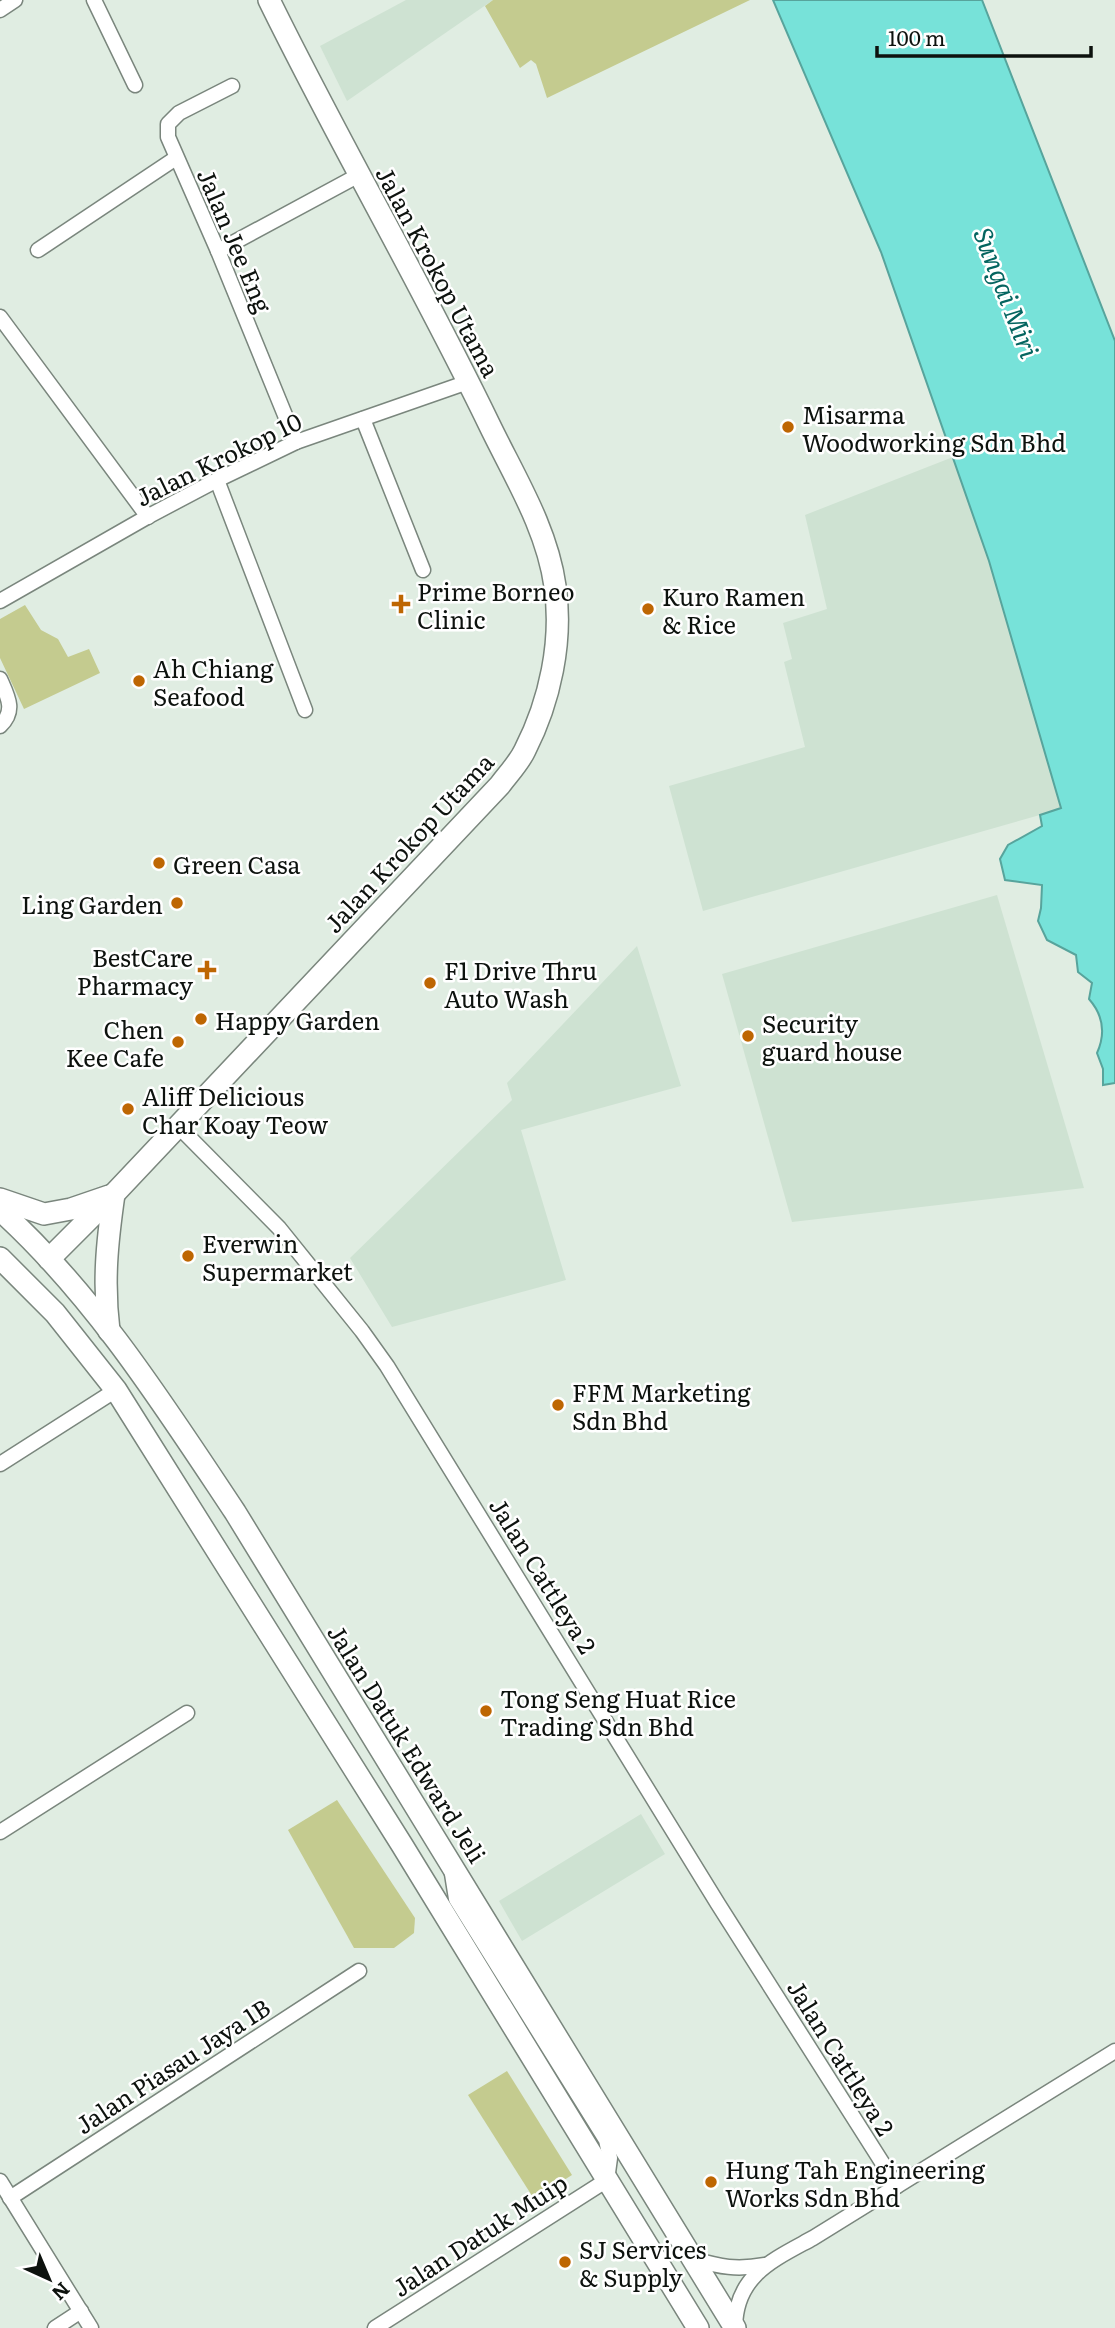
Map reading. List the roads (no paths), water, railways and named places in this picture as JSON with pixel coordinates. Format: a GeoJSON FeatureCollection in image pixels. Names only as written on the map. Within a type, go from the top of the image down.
{"type":"FeatureCollection","features":[{"type":"Feature","properties":{"kind":"street"},"geometry":{"type":"LineString","coordinates":[[0,10],[15,0]]}},
{"type":"Feature","properties":{"kind":"street"},"geometry":{"type":"LineString","coordinates":[[94,0],[135,85]]}},
{"type":"Feature","properties":{"kind":"street","name":"Jalan Krokop Utama"},"geometry":{"type":"LineString","coordinates":[[49,1259],[114,1194],[500,785],[524,753],[540,715],[553,664],[557,624],[556,588],[551,561],[526,498],[399,245],[359,175],[269,0]]}},
{"type":"Feature","properties":{"kind":"street","name":"Jalan Jee Eng"},"geometry":{"type":"LineString","coordinates":[[232,86],[179,113],[168,124],[168,138],[218,251],[296,442]]}},
{"type":"Feature","properties":{"kind":"street"},"geometry":{"type":"LineString","coordinates":[[38,250],[176,158]]}},
{"type":"Feature","properties":{"kind":"street"},"geometry":{"type":"LineString","coordinates":[[218,251],[359,175]]}},
{"type":"Feature","properties":{"kind":"street"},"geometry":{"type":"LineString","coordinates":[[0,317],[148,517]]}},
{"type":"Feature","properties":{"kind":"street","name":"Jalan Krokop 10"},"geometry":{"type":"LineString","coordinates":[[0,601],[216,480],[296,442],[468,382]]}},
{"type":"Feature","properties":{"kind":"street"},"geometry":{"type":"LineString","coordinates":[[363,419],[423,570]]}},
{"type":"Feature","properties":{"kind":"street"},"geometry":{"type":"LineString","coordinates":[[216,480],[305,710]]}},
{"type":"Feature","properties":{"kind":"street"},"geometry":{"type":"LineString","coordinates":[[0,679],[10,703],[10,716],[0,726]]}},
{"type":"Feature","properties":{"kind":"street","name":"Jalan Cattleya 2"},"geometry":{"type":"LineString","coordinates":[[178,1126],[279,1228],[355,1321],[387,1366],[718,1904],[897,2186]]}},
{"type":"Feature","properties":{"kind":"street"},"geometry":{"type":"LineString","coordinates":[[0,1199],[44,1214],[71,1209],[114,1194],[105,1265],[104,1294],[109,1331]]}},
{"type":"Feature","properties":{"kind":"street","name":"Jalan Datuk Edward Jeli"},"geometry":{"type":"LineString","coordinates":[[0,1210],[49,1259],[109,1331],[162,1403],[235,1512],[735,2328]]}},
{"type":"Feature","properties":{"kind":"street"},"geometry":{"type":"LineString","coordinates":[[2,1260],[49,1259],[55,1313]]}},
{"type":"Feature","properties":{"kind":"street"},"geometry":{"type":"LineString","coordinates":[[2,1260],[55,1313],[116,1390],[402,1845],[698,2328]]}},
{"type":"Feature","properties":{"kind":"street"},"geometry":{"type":"LineString","coordinates":[[0,1464],[116,1390]]}},
{"type":"Feature","properties":{"kind":"street"},"geometry":{"type":"LineString","coordinates":[[0,1832],[187,1713]]}},
{"type":"Feature","properties":{"kind":"street"},"geometry":{"type":"LineString","coordinates":[[450,1861],[456,1899],[606,2140],[610,2158],[607,2180]]}},
{"type":"Feature","properties":{"kind":"street","name":"Jalan Piasau Jaya 1B"},"geometry":{"type":"LineString","coordinates":[[10,2198],[359,1971]]}},
{"type":"Feature","properties":{"kind":"street"},"geometry":{"type":"LineString","coordinates":[[735,2328],[742,2291],[765,2265],[1115,2051]]}},
{"type":"Feature","properties":{"kind":"street","name":"Jalan Datuk Muip"},"geometry":{"type":"LineString","coordinates":[[375,2328],[607,2180]]}},
{"type":"Feature","properties":{"kind":"street"},"geometry":{"type":"LineString","coordinates":[[0,2181],[91,2328]]}},
{"type":"Feature","properties":{"kind":"street"},"geometry":{"type":"LineString","coordinates":[[692,2259],[724,2269],[765,2265]]}},
{"type":"Feature","properties":{"kind":"street"},"geometry":{"type":"LineString","coordinates":[[54,2328],[80,2311]]}},
{"type":"Feature","properties":{"kind":"water","name":"Sungai Miri"},"geometry":{"type":"Polygon","coordinates":[[[773,0],[982,0],[1115,341],[1115,1083],[1103,1085],[1103,1069],[1097,1053],[1102,1038],[1102,1025],[1089,999],[1092,983],[1078,972],[1076,955],[1047,940],[1038,921],[1042,885],[1005,880],[1000,859],[1008,845],[1042,826],[1040,815],[1061,808],[989,561],[881,252],[773,0]]]}},
{"type":"Feature","properties":{"kind":"place","name":"Misarma Woodworking Sdn Bhd"},"geometry":{"type":"Point","coordinates":[788,427]}},
{"type":"Feature","properties":{"kind":"place","name":"Prime Borneo Clinic"},"geometry":{"type":"Point","coordinates":[401,604]}},
{"type":"Feature","properties":{"kind":"place","name":"Kuro Ramen & Rice"},"geometry":{"type":"Point","coordinates":[648,609]}},
{"type":"Feature","properties":{"kind":"place","name":"Ah Chiang Seafood"},"geometry":{"type":"Point","coordinates":[139,681]}},
{"type":"Feature","properties":{"kind":"place","name":"Green Casa"},"geometry":{"type":"Point","coordinates":[159,863]}},
{"type":"Feature","properties":{"kind":"place","name":"Ling Garden"},"geometry":{"type":"Point","coordinates":[177,903]}},
{"type":"Feature","properties":{"kind":"place","name":"BestCare Pharmacy"},"geometry":{"type":"Point","coordinates":[207,970]}},
{"type":"Feature","properties":{"kind":"place","name":"F1 Drive Thru Auto Wash"},"geometry":{"type":"Point","coordinates":[430,983]}},
{"type":"Feature","properties":{"kind":"place","name":"Happy Garden"},"geometry":{"type":"Point","coordinates":[201,1019]}},
{"type":"Feature","properties":{"kind":"place","name":"Security guard house"},"geometry":{"type":"Point","coordinates":[748,1036]}},
{"type":"Feature","properties":{"kind":"place","name":"Chen Kee Cafe"},"geometry":{"type":"Point","coordinates":[178,1042]}},
{"type":"Feature","properties":{"kind":"place","name":"Aliff Delicious Char Koay Teow"},"geometry":{"type":"Point","coordinates":[128,1109]}},
{"type":"Feature","properties":{"kind":"place","name":"Everwin Supermarket"},"geometry":{"type":"Point","coordinates":[188,1256]}},
{"type":"Feature","properties":{"kind":"place","name":"FFM Marketing Sdn Bhd"},"geometry":{"type":"Point","coordinates":[558,1405]}},
{"type":"Feature","properties":{"kind":"place","name":"Tong Seng Huat Rice Trading Sdn Bhd"},"geometry":{"type":"Point","coordinates":[486,1711]}},
{"type":"Feature","properties":{"kind":"place","name":"Hung Tah Engineering Works Sdn Bhd"},"geometry":{"type":"Point","coordinates":[711,2182]}},
{"type":"Feature","properties":{"kind":"place","name":"SJ Services & Supply"},"geometry":{"type":"Point","coordinates":[565,2262]}}]}
